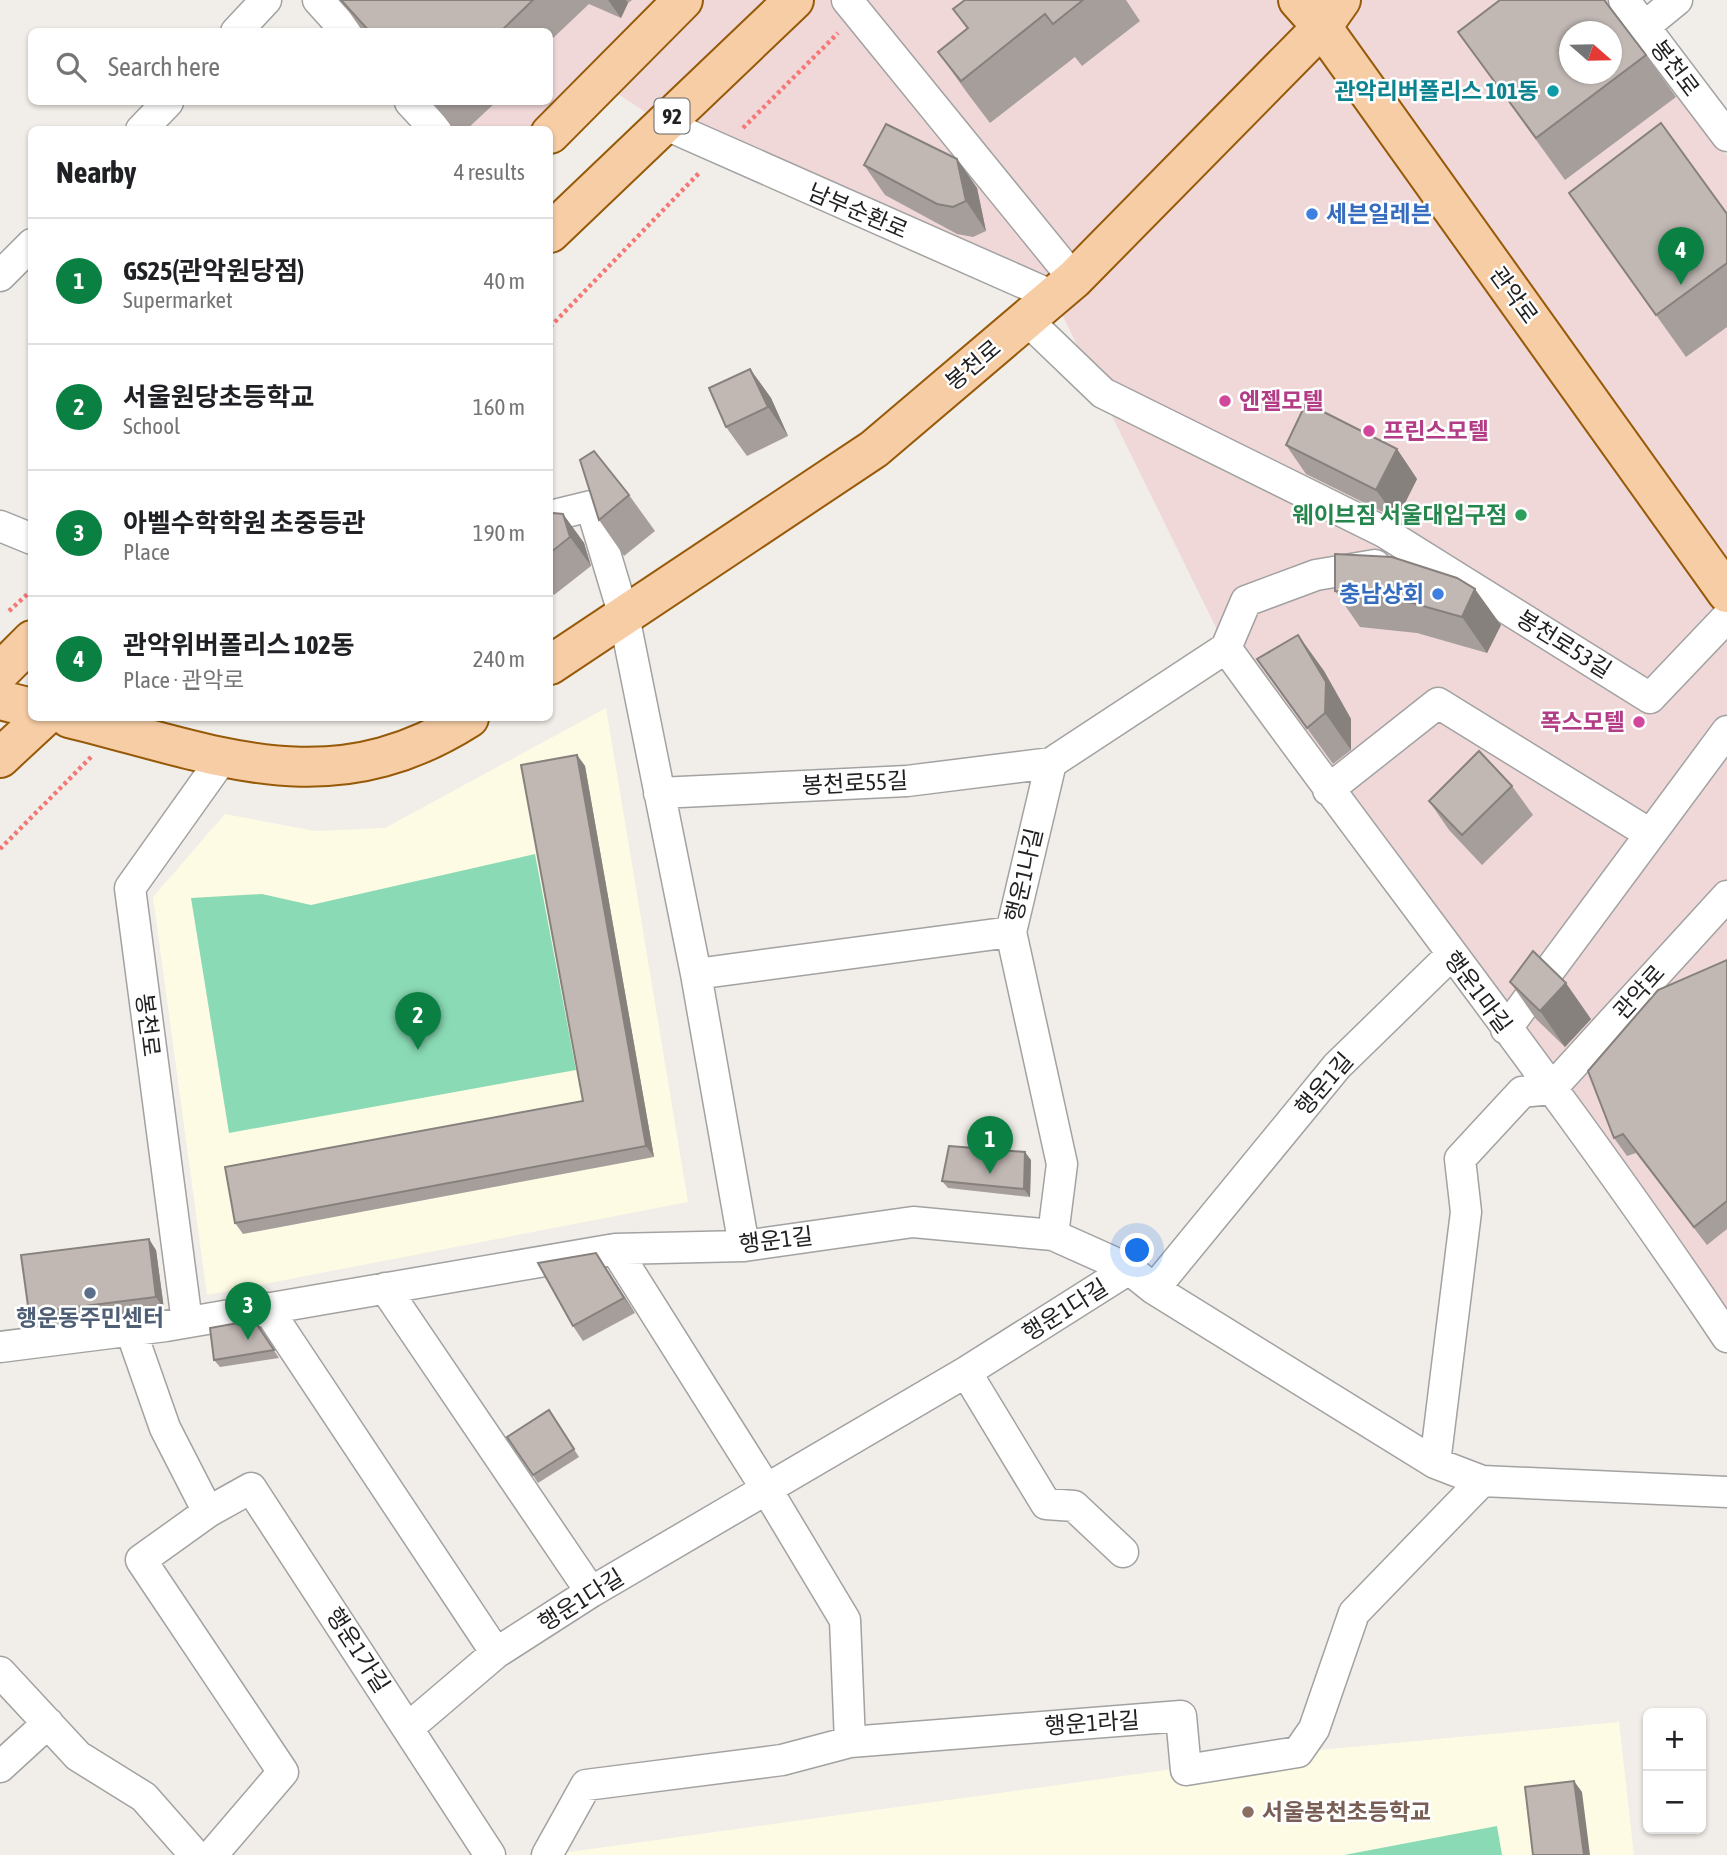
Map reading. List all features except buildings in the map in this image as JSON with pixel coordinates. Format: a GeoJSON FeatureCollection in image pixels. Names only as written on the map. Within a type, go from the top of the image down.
{"type":"FeatureCollection","features":[{"type":"Feature","properties":{"kind":"main road"},"geometry":{"type":"LineString","coordinates":[[553,131],[683,0]]}},
{"type":"Feature","properties":{"kind":"main road","name":"92"},"geometry":{"type":"LineString","coordinates":[[553,230],[794,0]]}},
{"type":"Feature","properties":{"kind":"main road","name":"봉천로"},"geometry":{"type":"LineString","coordinates":[[553,663],[874,449],[1051,298],[1320,9]]}},
{"type":"Feature","properties":{"kind":"main road","name":"관악로"},"geometry":{"type":"LineString","coordinates":[[1320,9],[1727,593]]}},
{"type":"Feature","properties":{"kind":"main road"},"geometry":{"type":"LineString","coordinates":[[0,672],[28,644]]}},
{"type":"Feature","properties":{"kind":"main road"},"geometry":{"type":"LineString","coordinates":[[0,700],[28,707]]}},
{"type":"Feature","properties":{"kind":"main road"},"geometry":{"type":"LineString","coordinates":[[0,758],[40,721]]}},
{"type":"Feature","properties":{"kind":"main road"},"geometry":{"type":"LineString","coordinates":[[82,721],[224,756],[280,767],[319,769],[356,765],[394,755],[426,743],[464,721]]}},
{"type":"Feature","properties":{"kind":"street"},"geometry":{"type":"LineString","coordinates":[[240,28],[266,0]]}},
{"type":"Feature","properties":{"kind":"street"},"geometry":{"type":"LineString","coordinates":[[318,0],[342,28]]}},
{"type":"Feature","properties":{"kind":"street"},"geometry":{"type":"LineString","coordinates":[[847,0],[1051,298]]}},
{"type":"Feature","properties":{"kind":"street","name":"봉천로"},"geometry":{"type":"LineString","coordinates":[[1624,0],[1727,136]]}},
{"type":"Feature","properties":{"kind":"street"},"geometry":{"type":"LineString","coordinates":[[1644,27],[1678,0]]}},
{"type":"Feature","properties":{"kind":"street"},"geometry":{"type":"LineString","coordinates":[[145,126],[165,105]]}},
{"type":"Feature","properties":{"kind":"street"},"geometry":{"type":"LineString","coordinates":[[413,105],[432,126]]}},
{"type":"Feature","properties":{"kind":"street","name":"남부순환로"},"geometry":{"type":"LineString","coordinates":[[664,124],[1051,298]]}},
{"type":"Feature","properties":{"kind":"street"},"geometry":{"type":"LineString","coordinates":[[0,276],[28,248]]}},
{"type":"Feature","properties":{"kind":"street","name":"봉천로53길"},"geometry":{"type":"LineString","coordinates":[[1051,298],[1103,393],[1384,532],[1650,698],[1727,617]]}},
{"type":"Feature","properties":{"kind":"street"},"geometry":{"type":"LineString","coordinates":[[553,515],[591,506],[624,616],[696,974],[744,1246]]}},
{"type":"Feature","properties":{"kind":"street"},"geometry":{"type":"LineString","coordinates":[[0,526],[28,537]]}},
{"type":"Feature","properties":{"kind":"street"},"geometry":{"type":"LineString","coordinates":[[1051,763],[1226,648],[1246,601],[1316,575],[1387,562],[1384,532]]}},
{"type":"Feature","properties":{"kind":"street","name":"행운1마길"},"geometry":{"type":"LineString","coordinates":[[1226,648],[1328,790],[1641,1209],[1727,1337]]}},
{"type":"Feature","properties":{"kind":"street"},"geometry":{"type":"LineString","coordinates":[[1328,790],[1438,703],[1650,834]]}},
{"type":"Feature","properties":{"kind":"street"},"geometry":{"type":"LineString","coordinates":[[1506,1029],[1727,731]]}},
{"type":"Feature","properties":{"kind":"street","name":"봉천로"},"geometry":{"type":"LineString","coordinates":[[187,1322],[130,888],[224,756]]}},
{"type":"Feature","properties":{"kind":"street","name":"봉천로55길"},"geometry":{"type":"LineString","coordinates":[[659,793],[907,781],[1051,763]]}},
{"type":"Feature","properties":{"kind":"street","name":"행운1나길"},"geometry":{"type":"LineString","coordinates":[[1051,763],[1011,932],[1062,1164],[1053,1235]]}},
{"type":"Feature","properties":{"kind":"street","name":"관악로"},"geometry":{"type":"LineString","coordinates":[[1550,1089],[1727,895]]}},
{"type":"Feature","properties":{"kind":"street"},"geometry":{"type":"LineString","coordinates":[[696,974],[1011,932]]}},
{"type":"Feature","properties":{"kind":"street","name":"행운1길"},"geometry":{"type":"LineString","coordinates":[[1154,1289],[1336,1066],[1451,955]]}},
{"type":"Feature","properties":{"kind":"street"},"geometry":{"type":"LineString","coordinates":[[1435,1463],[1466,1212],[1460,1158],[1522,1092],[1550,1089]]}},
{"type":"Feature","properties":{"kind":"street","name":"행운1길"},"geometry":{"type":"LineString","coordinates":[[0,1348],[187,1322],[615,1249],[744,1246],[913,1222],[1053,1235],[1129,1269],[1154,1289],[1435,1463],[1482,1481],[1727,1492]]}},
{"type":"Feature","properties":{"kind":"street"},"geometry":{"type":"LineString","coordinates":[[615,1249],[767,1490],[845,1620],[850,1742]]}},
{"type":"Feature","properties":{"kind":"street","name":"행운1다길"},"geometry":{"type":"LineString","coordinates":[[408,1728],[496,1653],[591,1592],[966,1373],[1129,1269]]}},
{"type":"Feature","properties":{"kind":"street"},"geometry":{"type":"LineString","coordinates":[[385,1288],[591,1592]]}},
{"type":"Feature","properties":{"kind":"street"},"geometry":{"type":"LineString","coordinates":[[267,1308],[496,1653]]}},
{"type":"Feature","properties":{"kind":"street"},"geometry":{"type":"LineString","coordinates":[[131,1331],[165,1428],[208,1512]]}},
{"type":"Feature","properties":{"kind":"street"},"geometry":{"type":"LineString","coordinates":[[966,1373],[1046,1504],[1074,1506],[1123,1552]]}},
{"type":"Feature","properties":{"kind":"street","name":"행운1라길"},"geometry":{"type":"LineString","coordinates":[[547,1855],[586,1785],[782,1760],[850,1742],[1181,1716],[1186,1770],[1298,1752],[1314,1729],[1354,1613],[1482,1481]]}},
{"type":"Feature","properties":{"kind":"street","name":"행운1가길"},"geometry":{"type":"LineString","coordinates":[[212,1855],[283,1772],[141,1560],[208,1512],[251,1488],[490,1855]]}},
{"type":"Feature","properties":{"kind":"street"},"geometry":{"type":"LineString","coordinates":[[0,1672],[78,1756],[144,1797],[195,1855]]}},
{"type":"Feature","properties":{"kind":"street"},"geometry":{"type":"LineString","coordinates":[[0,1767],[48,1723]]}},
{"type":"Feature","properties":{"kind":"path"},"geometry":{"type":"LineString","coordinates":[[0,620],[28,594]]}},
{"type":"Feature","properties":{"kind":"path"},"geometry":{"type":"LineString","coordinates":[[0,849],[119,730]]}},
{"type":"Feature","properties":{"kind":"shaded area"},"geometry":{"type":"Polygon","coordinates":[[[318,0],[1624,0],[1727,156],[1727,1325],[1226,648],[1053,296],[664,124],[601,83],[553,126],[433,126],[413,105],[553,105],[553,28],[344,28],[318,0]]]}},
{"type":"Feature","properties":{"kind":"shaded area"},"geometry":{"type":"Polygon","coordinates":[[[606,708],[688,1202],[207,1295],[153,897],[225,814],[315,831],[385,828],[606,708]]]}},
{"type":"Feature","properties":{"kind":"shaded area","name":"서울봉천초등학교"},"geometry":{"type":"Polygon","coordinates":[[[1619,1722],[1634,1855],[547,1855],[1298,1752],[1619,1722]]]}},
{"type":"Feature","properties":{"kind":"green space"},"geometry":{"type":"Polygon","coordinates":[[[535,854],[576,1070],[229,1133],[191,898],[262,894],[311,905],[535,854]]]}},
{"type":"Feature","properties":{"kind":"green space"},"geometry":{"type":"Polygon","coordinates":[[[1497,1826],[1502,1855],[1344,1855],[1497,1826]]]}},
{"type":"Feature","properties":{"kind":"place","name":"관악리버폴리스 101동"},"geometry":{"type":"Point","coordinates":[1553,91]}},
{"type":"Feature","properties":{"kind":"place","name":"세븐일레븐"},"geometry":{"type":"Point","coordinates":[1312,214]}},
{"type":"Feature","properties":{"kind":"place","name":"관악위버폴리스 102동"},"geometry":{"type":"Point","coordinates":[1681,285]}},
{"type":"Feature","properties":{"kind":"place","name":"엔젤모텔"},"geometry":{"type":"Point","coordinates":[1225,401]}},
{"type":"Feature","properties":{"kind":"place","name":"프린스모텔"},"geometry":{"type":"Point","coordinates":[1369,431]}},
{"type":"Feature","properties":{"kind":"place","name":"웨이브짐 서울대입구점"},"geometry":{"type":"Point","coordinates":[1521,515]}},
{"type":"Feature","properties":{"kind":"place","name":"충남상회"},"geometry":{"type":"Point","coordinates":[1438,594]}},
{"type":"Feature","properties":{"kind":"place","name":"폭스모텔"},"geometry":{"type":"Point","coordinates":[1639,722]}},
{"type":"Feature","properties":{"kind":"place","name":"서울원당초등학교"},"geometry":{"type":"Point","coordinates":[418,1050]}},
{"type":"Feature","properties":{"kind":"place","name":"GS25(관악원당점)"},"geometry":{"type":"Point","coordinates":[990,1174]}},
{"type":"Feature","properties":{"kind":"place","name":"행운동주민센터"},"geometry":{"type":"Point","coordinates":[90,1293]}},
{"type":"Feature","properties":{"kind":"place","name":"아벨수학학원 초중등관"},"geometry":{"type":"Point","coordinates":[248,1340]}},
{"type":"Feature","properties":{"kind":"place","name":"서울봉천초등학교"},"geometry":{"type":"Point","coordinates":[1248,1812]}}]}
